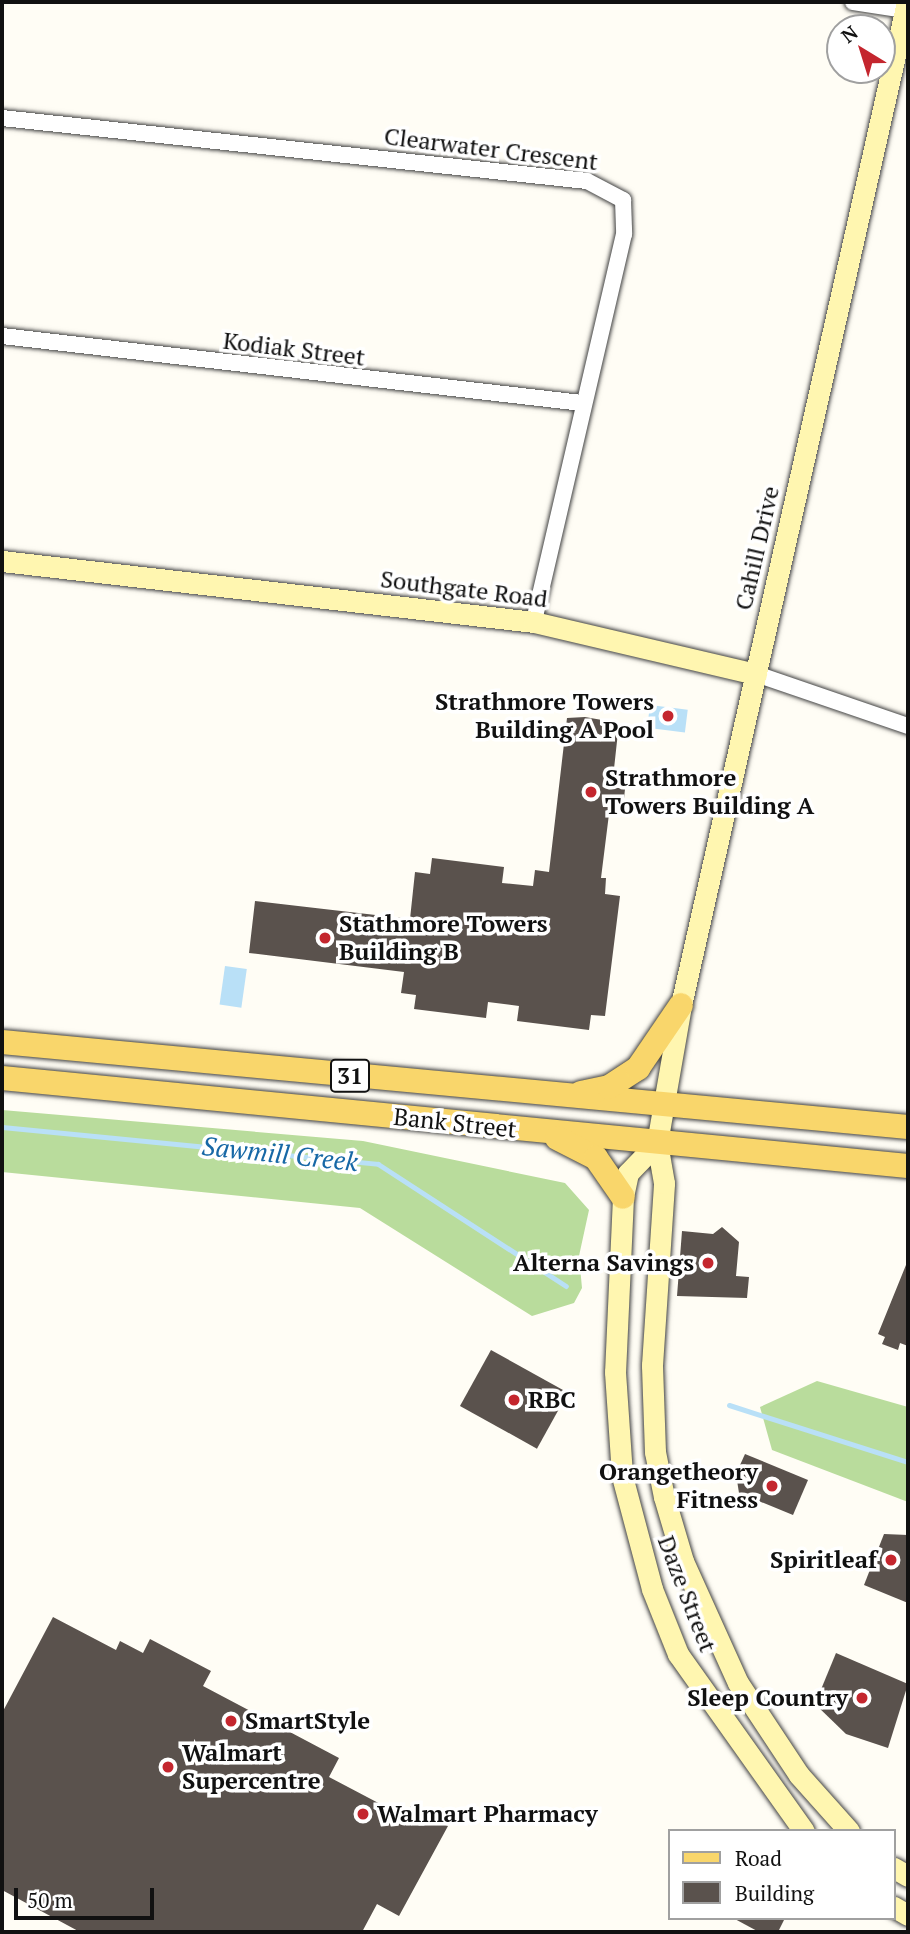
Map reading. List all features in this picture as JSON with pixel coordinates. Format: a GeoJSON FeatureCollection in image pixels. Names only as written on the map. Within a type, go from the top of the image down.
{"type":"FeatureCollection","features":[{"type":"Feature","properties":{"kind":"main road"},"geometry":{"type":"LineString","coordinates":[[567,1097],[609,1087],[638,1068],[681,1005]]}},
{"type":"Feature","properties":{"kind":"main road","name":"Bank Street"},"geometry":{"type":"LineString","coordinates":[[2,1042],[908,1127]]}},
{"type":"Feature","properties":{"kind":"main road","name":"Bank Street"},"geometry":{"type":"LineString","coordinates":[[2,1078],[908,1166]]}},
{"type":"Feature","properties":{"kind":"main road"},"geometry":{"type":"LineString","coordinates":[[862,1162],[870,1123]]}},
{"type":"Feature","properties":{"kind":"main road"},"geometry":{"type":"LineString","coordinates":[[544,1131],[596,1158],[623,1196]]}},
{"type":"Feature","properties":{"kind":"street"},"geometry":{"type":"LineString","coordinates":[[853,2],[906,6]]}},
{"type":"Feature","properties":{"kind":"street","name":"Cahill Drive"},"geometry":{"type":"LineString","coordinates":[[663,1106],[681,1005],[906,6]]}},
{"type":"Feature","properties":{"kind":"street","name":"Clearwater Crescent"},"geometry":{"type":"LineString","coordinates":[[2,118],[608,187],[623,200],[624,234],[582,403],[534,622]]}},
{"type":"Feature","properties":{"kind":"street","name":"Kodiak Street"},"geometry":{"type":"LineString","coordinates":[[2,336],[582,403]]}},
{"type":"Feature","properties":{"kind":"street","name":"Southgate Road"},"geometry":{"type":"LineString","coordinates":[[2,561],[534,622],[756,674],[908,726]]}},
{"type":"Feature","properties":{"kind":"street","name":"Daze Street"},"geometry":{"type":"LineString","coordinates":[[663,1106],[657,1143],[664,1183],[654,1313],[655,1452],[664,1497],[683,1561],[738,1684],[799,1775],[847,1829]]}},
{"type":"Feature","properties":{"kind":"street","name":"Daze Street"},"geometry":{"type":"LineString","coordinates":[[657,1143],[628,1173],[623,1196],[617,1313],[622,1476],[652,1589],[706,1702],[802,1829]]}},
{"type":"Feature","properties":{"kind":"street"},"geometry":{"type":"LineString","coordinates":[[617,1313],[654,1313]]}},
{"type":"Feature","properties":{"kind":"street"},"geometry":{"type":"LineString","coordinates":[[706,1702],[738,1684]]}},
{"type":"Feature","properties":{"kind":"green space"},"geometry":{"type":"Polygon","coordinates":[[[2,1110],[363,1141],[565,1183],[589,1210],[579,1256],[582,1288],[574,1303],[532,1316],[360,1208],[2,1172],[2,1110]]]}},
{"type":"Feature","properties":{"kind":"green space"},"geometry":{"type":"Polygon","coordinates":[[[817,1381],[908,1407],[908,1502],[772,1450],[760,1407],[817,1381]]]}},
{"type":"Feature","properties":{"kind":"water","name":"Strathmore Towers Building A Pool"},"geometry":{"type":"Polygon","coordinates":[[[650,705],[688,710],[685,732],[647,728],[650,705]]]}},
{"type":"Feature","properties":{"kind":"water"},"geometry":{"type":"Polygon","coordinates":[[[225,966],[247,969],[241,1008],[220,1005],[225,966]]]}},
{"type":"Feature","properties":{"kind":"building"},"geometry":{"type":"Polygon","coordinates":[[[585,717],[619,723],[612,787],[625,789],[623,808],[610,806],[601,878],[606,878],[605,894],[620,896],[605,1016],[591,1015],[589,1030],[517,1021],[519,1006],[488,1002],[486,1018],[414,1009],[416,995],[401,993],[404,972],[249,953],[255,901],[410,919],[415,872],[430,874],[432,858],[504,867],[502,883],[533,886],[535,870],[549,872],[567,718],[585,717]]]}},
{"type":"Feature","properties":{"kind":"building","name":"Alterna Savings"},"geometry":{"type":"Polygon","coordinates":[[[722,1227],[739,1242],[736,1276],[749,1277],[747,1298],[677,1296],[682,1231],[713,1234],[722,1227]]]}},
{"type":"Feature","properties":{"kind":"building"},"geometry":{"type":"Polygon","coordinates":[[[908,1260],[908,1346],[900,1343],[898,1350],[882,1344],[885,1337],[878,1334],[908,1260]]]}},
{"type":"Feature","properties":{"kind":"building","name":"RBC"},"geometry":{"type":"Polygon","coordinates":[[[491,1350],[568,1393],[537,1449],[460,1406],[491,1350]]]}},
{"type":"Feature","properties":{"kind":"building","name":"Orangetheory Fitness"},"geometry":{"type":"Polygon","coordinates":[[[745,1454],[808,1480],[793,1515],[739,1493],[736,1474],[745,1454]]]}},
{"type":"Feature","properties":{"kind":"building","name":"Spiritleaf"},"geometry":{"type":"Polygon","coordinates":[[[884,1534],[908,1535],[908,1603],[864,1585],[884,1534]]]}},
{"type":"Feature","properties":{"kind":"building","name":"Walmart Supercentre"},"geometry":{"type":"Polygon","coordinates":[[[53,1617],[116,1650],[120,1641],[143,1653],[150,1639],[211,1671],[203,1686],[339,1758],[329,1777],[405,1817],[411,1806],[448,1826],[399,1916],[377,1904],[362,1932],[80,1932],[2,1890],[2,1713],[53,1617]]]}},
{"type":"Feature","properties":{"kind":"building","name":"Sleep Country"},"geometry":{"type":"Polygon","coordinates":[[[836,1653],[908,1684],[888,1748],[846,1734],[815,1704],[836,1653]]]}},
{"type":"Feature","properties":{"kind":"building"},"geometry":{"type":"Polygon","coordinates":[[[737,1920],[784,1920],[778,1932],[759,1932],[737,1920]]]}},
{"type":"Feature","properties":{"kind":"waterway","name":"Sawmill Creek"},"geometry":{"type":"LineString","coordinates":[[2,1127],[378,1164],[566,1286]]}},
{"type":"Feature","properties":{"kind":"waterway","name":"Sawmill Creek"},"geometry":{"type":"LineString","coordinates":[[729,1405],[908,1462]]}},
{"type":"Feature","properties":{"kind":"place","name":"Strathmore Towers Building A Pool"},"geometry":{"type":"Point","coordinates":[668,716]}},
{"type":"Feature","properties":{"kind":"place","name":"Strathmore Towers Building A"},"geometry":{"type":"Point","coordinates":[591,792]}},
{"type":"Feature","properties":{"kind":"place","name":"Stathmore Towers Building B"},"geometry":{"type":"Point","coordinates":[325,938]}},
{"type":"Feature","properties":{"kind":"place","name":"Alterna Savings"},"geometry":{"type":"Point","coordinates":[708,1263]}},
{"type":"Feature","properties":{"kind":"place","name":"RBC"},"geometry":{"type":"Point","coordinates":[514,1400]}},
{"type":"Feature","properties":{"kind":"place","name":"Orangetheory Fitness"},"geometry":{"type":"Point","coordinates":[772,1486]}},
{"type":"Feature","properties":{"kind":"place","name":"Spiritleaf"},"geometry":{"type":"Point","coordinates":[891,1560]}},
{"type":"Feature","properties":{"kind":"place","name":"Sleep Country"},"geometry":{"type":"Point","coordinates":[862,1698]}},
{"type":"Feature","properties":{"kind":"place","name":"SmartStyle"},"geometry":{"type":"Point","coordinates":[231,1721]}},
{"type":"Feature","properties":{"kind":"place","name":"Walmart Supercentre"},"geometry":{"type":"Point","coordinates":[168,1767]}},
{"type":"Feature","properties":{"kind":"place","name":"Walmart Pharmacy"},"geometry":{"type":"Point","coordinates":[363,1814]}}]}
